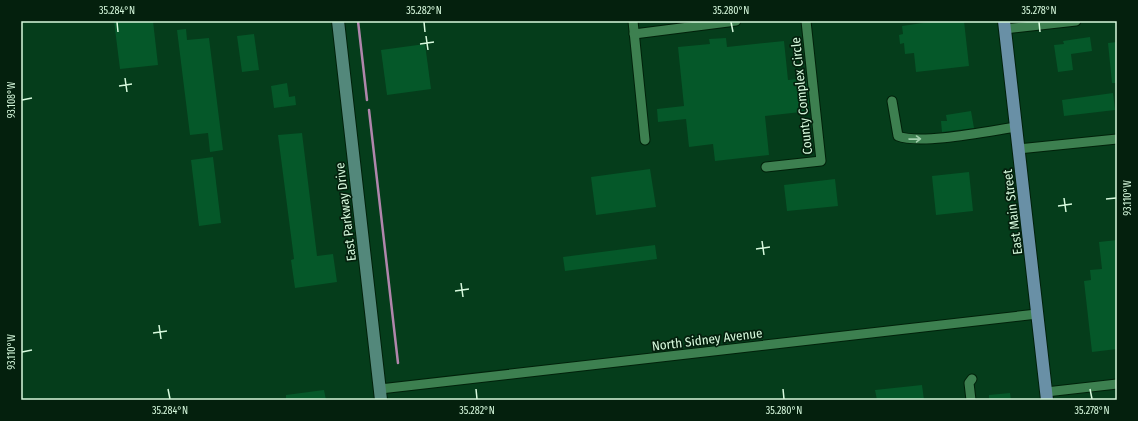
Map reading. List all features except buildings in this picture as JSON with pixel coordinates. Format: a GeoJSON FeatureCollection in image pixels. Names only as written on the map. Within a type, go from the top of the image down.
{"type":"FeatureCollection","features":[{"type":"Feature","properties":{"kind":"main road","name":"East Parkway Drive"},"geometry":{"type":"LineString","coordinates":[[338,21],[380,394]]}},
{"type":"Feature","properties":{"kind":"main road","name":"East Main Street"},"geometry":{"type":"LineString","coordinates":[[1004,25],[1038,314],[1046,396]]}},
{"type":"Feature","properties":{"kind":"street"},"geometry":{"type":"LineString","coordinates":[[633,21],[645,140]]}},
{"type":"Feature","properties":{"kind":"street"},"geometry":{"type":"LineString","coordinates":[[634,34],[736,21]]}},
{"type":"Feature","properties":{"kind":"street","name":"County Complex Circle"},"geometry":{"type":"LineString","coordinates":[[766,167],[821,161],[806,21]]}},
{"type":"Feature","properties":{"kind":"street"},"geometry":{"type":"LineString","coordinates":[[1004,25],[1076,21]]}},
{"type":"Feature","properties":{"kind":"street"},"geometry":{"type":"LineString","coordinates":[[892,101],[898,136],[907,140],[926,139],[1016,127]]}},
{"type":"Feature","properties":{"kind":"street"},"geometry":{"type":"LineString","coordinates":[[1018,149],[1117,139]]}},
{"type":"Feature","properties":{"kind":"street","name":"North Sidney Avenue"},"geometry":{"type":"LineString","coordinates":[[380,394],[1038,314]]}},
{"type":"Feature","properties":{"kind":"street"},"geometry":{"type":"LineString","coordinates":[[971,400],[969,383],[972,379]]}},
{"type":"Feature","properties":{"kind":"street"},"geometry":{"type":"LineString","coordinates":[[1046,396],[1117,384]]}},
{"type":"Feature","properties":{"kind":"waterway"},"geometry":{"type":"LineString","coordinates":[[358,21],[367,100]]}},
{"type":"Feature","properties":{"kind":"waterway"},"geometry":{"type":"LineString","coordinates":[[369,110],[398,363]]}}]}
